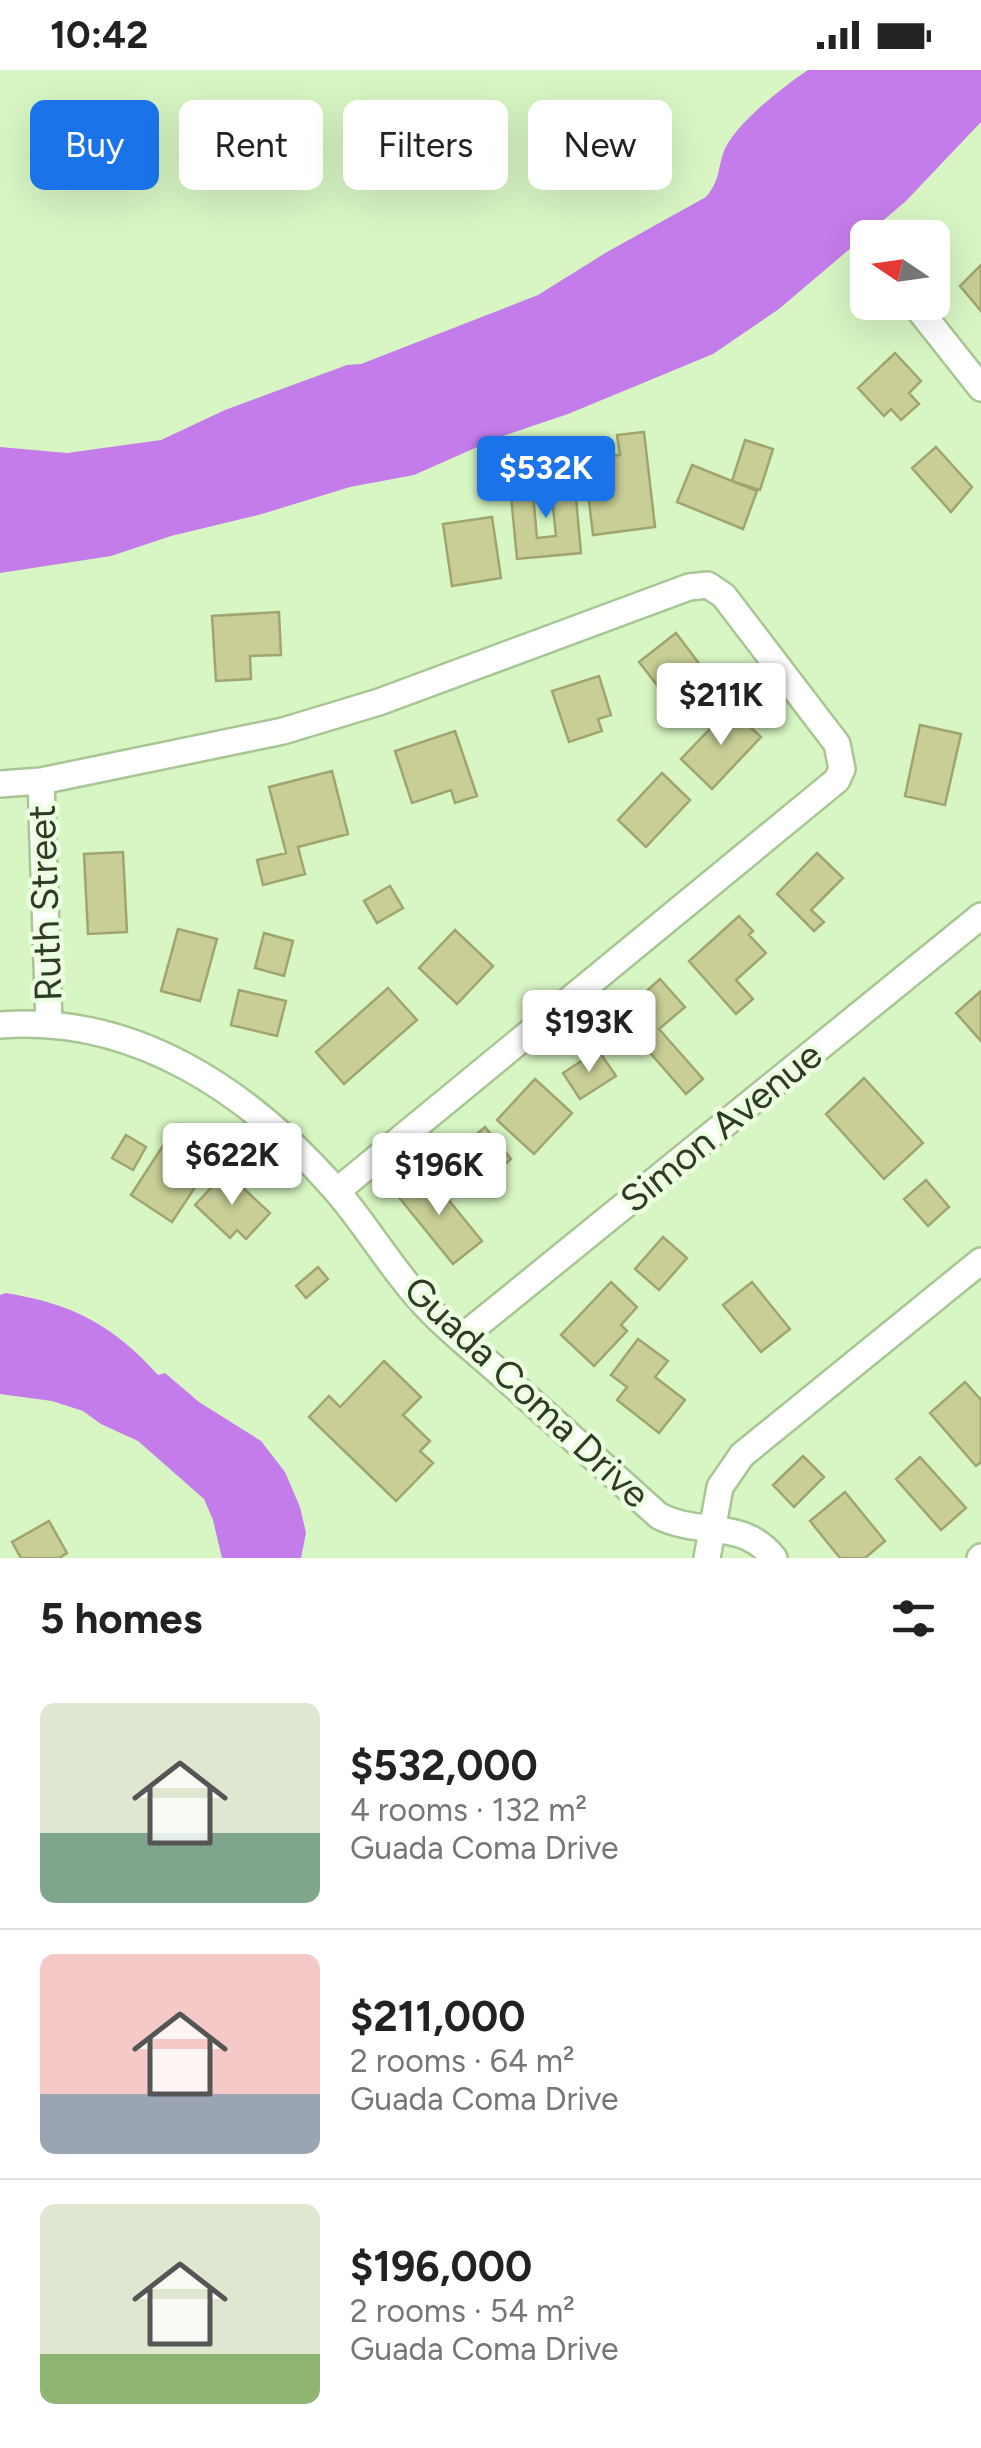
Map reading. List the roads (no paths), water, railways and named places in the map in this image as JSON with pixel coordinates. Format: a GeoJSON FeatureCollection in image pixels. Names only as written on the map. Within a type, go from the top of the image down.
{"type":"FeatureCollection","features":[{"type":"Feature","properties":{"kind":"street"},"geometry":{"type":"LineString","coordinates":[[928,320],[981,388]]}},
{"type":"Feature","properties":{"kind":"street"},"geometry":{"type":"LineString","coordinates":[[0,784],[41,782],[283,731],[379,702],[698,585],[716,589],[724,596],[837,744],[842,769],[830,789],[336,1191]]}},
{"type":"Feature","properties":{"kind":"street","name":"Ruth Street"},"geometry":{"type":"LineString","coordinates":[[41,782],[49,1024]]}},
{"type":"Feature","properties":{"kind":"street","name":"Simon Avenue"},"geometry":{"type":"LineString","coordinates":[[461,1338],[981,916]]}},
{"type":"Feature","properties":{"kind":"street","name":"Guada Coma Drive"},"geometry":{"type":"LineString","coordinates":[[0,1024],[49,1024],[106,1035],[180,1060],[258,1112],[336,1191],[418,1298],[659,1516],[693,1529],[746,1534],[762,1543],[774,1558]]}},
{"type":"Feature","properties":{"kind":"street"},"geometry":{"type":"LineString","coordinates":[[707,1558],[720,1486],[742,1455],[981,1261]]}}]}
